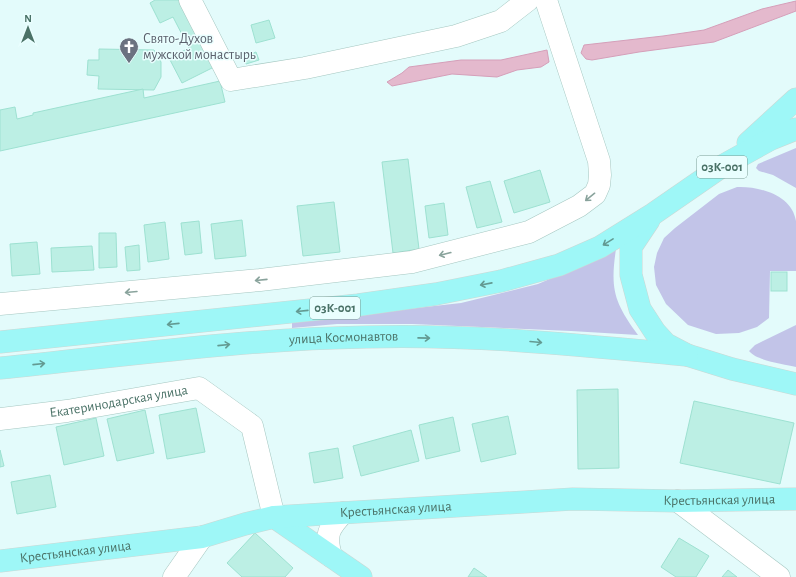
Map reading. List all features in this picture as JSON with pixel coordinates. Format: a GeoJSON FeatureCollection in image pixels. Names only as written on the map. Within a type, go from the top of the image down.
{"type":"FeatureCollection","features":[{"type":"Feature","properties":{"kind":"main road"},"geometry":{"type":"LineString","coordinates":[[724,165],[796,99]]}},
{"type":"Feature","properties":{"kind":"main road","name":"03К-001"},"geometry":{"type":"LineString","coordinates":[[0,342],[358,305],[436,294],[501,281],[559,265],[600,247],[653,214],[724,165],[771,139],[796,129]]}},
{"type":"Feature","properties":{"kind":"main road","name":"03К-001"},"geometry":{"type":"LineString","coordinates":[[653,214],[631,247],[631,275],[640,309],[655,332],[666,344],[687,355],[792,386]]}},
{"type":"Feature","properties":{"kind":"main road","name":"улица Космонавтов"},"geometry":{"type":"LineString","coordinates":[[0,368],[277,340],[367,337],[497,339],[687,355]]}},
{"type":"Feature","properties":{"kind":"main road","name":"Крестьянская улица"},"geometry":{"type":"LineString","coordinates":[[0,561],[202,537],[274,517],[573,499],[678,501],[796,499]]}},
{"type":"Feature","properties":{"kind":"main road"},"geometry":{"type":"LineString","coordinates":[[274,517],[361,577]]}},
{"type":"Feature","properties":{"kind":"street"},"geometry":{"type":"LineString","coordinates":[[190,0],[231,80],[334,62],[456,36],[501,20],[528,0]]}},
{"type":"Feature","properties":{"kind":"street"},"geometry":{"type":"LineString","coordinates":[[0,304],[260,280],[419,260],[529,232],[579,206],[595,194],[599,185],[599,161],[546,0]]}},
{"type":"Feature","properties":{"kind":"street","name":"Екатеринодарская улица"},"geometry":{"type":"LineString","coordinates":[[0,419],[67,411],[200,388],[252,426],[274,517]]}},
{"type":"Feature","properties":{"kind":"street"},"geometry":{"type":"LineString","coordinates":[[678,501],[779,577]]}},
{"type":"Feature","properties":{"kind":"street"},"geometry":{"type":"LineString","coordinates":[[331,556],[327,541],[329,530],[344,513]]}},
{"type":"Feature","properties":{"kind":"street"},"geometry":{"type":"LineString","coordinates":[[174,577],[202,537]]}},
{"type":"Feature","properties":{"kind":"shaded area"},"geometry":{"type":"Polygon","coordinates":[[[796,1],[796,11],[714,42],[592,60],[586,59],[581,53],[584,45],[704,30],[762,9],[796,1]]]}},
{"type":"Feature","properties":{"kind":"shaded area"},"geometry":{"type":"Polygon","coordinates":[[[547,50],[549,62],[541,67],[517,70],[497,77],[452,74],[392,86],[387,82],[409,67],[461,60],[501,60],[547,50]]]}},
{"type":"Feature","properties":{"kind":"shaded area"},"geometry":{"type":"Polygon","coordinates":[[[796,148],[796,188],[773,175],[759,171],[756,168],[758,164],[796,148]]]}},
{"type":"Feature","properties":{"kind":"shaded area"},"geometry":{"type":"Polygon","coordinates":[[[737,187],[755,188],[773,194],[788,205],[793,212],[796,221],[796,271],[770,271],[769,318],[757,327],[739,333],[716,334],[688,325],[666,304],[656,285],[654,267],[657,253],[664,238],[719,194],[737,187]]]}},
{"type":"Feature","properties":{"kind":"shaded area"},"geometry":{"type":"Polygon","coordinates":[[[616,249],[614,263],[614,285],[616,295],[619,304],[638,335],[412,324],[337,324],[292,328],[292,322],[461,303],[538,284],[616,249]]]}},
{"type":"Feature","properties":{"kind":"shaded area"},"geometry":{"type":"Polygon","coordinates":[[[796,325],[796,367],[764,360],[749,351],[755,345],[796,325]]]}},
{"type":"Feature","properties":{"kind":"building"},"geometry":{"type":"Polygon","coordinates":[[[155,0],[186,0],[218,65],[182,83],[169,58],[189,48],[173,17],[160,23],[150,3],[155,0]]]}},
{"type":"Feature","properties":{"kind":"building"},"geometry":{"type":"Polygon","coordinates":[[[269,20],[275,38],[256,43],[251,25],[269,20]]]}},
{"type":"Feature","properties":{"kind":"building"},"geometry":{"type":"Polygon","coordinates":[[[99,49],[154,50],[161,62],[161,77],[154,90],[98,89],[99,76],[87,75],[88,60],[99,60],[99,49]]]}},
{"type":"Feature","properties":{"kind":"building"},"geometry":{"type":"Polygon","coordinates":[[[256,52],[259,60],[246,64],[243,57],[256,52]]]}},
{"type":"Feature","properties":{"kind":"building"},"geometry":{"type":"Polygon","coordinates":[[[220,81],[225,102],[0,151],[0,110],[15,107],[17,119],[33,115],[33,113],[143,89],[144,98],[220,81]]]}},
{"type":"Feature","properties":{"kind":"building"},"geometry":{"type":"Polygon","coordinates":[[[408,159],[419,249],[393,253],[382,162],[408,159]]]}},
{"type":"Feature","properties":{"kind":"building"},"geometry":{"type":"Polygon","coordinates":[[[540,170],[550,202],[514,213],[504,181],[540,170]]]}},
{"type":"Feature","properties":{"kind":"building"},"geometry":{"type":"Polygon","coordinates":[[[490,181],[502,222],[477,228],[466,187],[490,181]]]}},
{"type":"Feature","properties":{"kind":"building"},"geometry":{"type":"Polygon","coordinates":[[[334,202],[340,252],[303,256],[297,206],[334,202]]]}},
{"type":"Feature","properties":{"kind":"building"},"geometry":{"type":"Polygon","coordinates":[[[444,203],[448,235],[429,238],[425,206],[444,203]]]}},
{"type":"Feature","properties":{"kind":"building"},"geometry":{"type":"Polygon","coordinates":[[[242,220],[246,256],[215,259],[211,224],[242,220]]]}},
{"type":"Feature","properties":{"kind":"building"},"geometry":{"type":"Polygon","coordinates":[[[199,221],[202,253],[185,255],[181,223],[199,221]]]}},
{"type":"Feature","properties":{"kind":"building"},"geometry":{"type":"Polygon","coordinates":[[[165,222],[169,259],[148,262],[144,225],[165,222]]]}},
{"type":"Feature","properties":{"kind":"building"},"geometry":{"type":"Polygon","coordinates":[[[99,233],[116,233],[117,267],[99,268],[99,233]]]}},
{"type":"Feature","properties":{"kind":"building"},"geometry":{"type":"Polygon","coordinates":[[[37,242],[40,274],[12,276],[10,244],[37,242]]]}},
{"type":"Feature","properties":{"kind":"building"},"geometry":{"type":"Polygon","coordinates":[[[139,245],[140,270],[127,271],[125,247],[139,245]]]}},
{"type":"Feature","properties":{"kind":"building"},"geometry":{"type":"Polygon","coordinates":[[[92,246],[94,270],[52,272],[51,248],[92,246]]]}},
{"type":"Feature","properties":{"kind":"building"},"geometry":{"type":"Polygon","coordinates":[[[771,272],[787,272],[787,291],[771,291],[771,272]]]}},
{"type":"Feature","properties":{"kind":"building"},"geometry":{"type":"Polygon","coordinates":[[[618,389],[619,468],[578,469],[577,390],[618,389]]]}},
{"type":"Feature","properties":{"kind":"building"},"geometry":{"type":"Polygon","coordinates":[[[694,401],[794,423],[780,484],[680,463],[694,401]]]}},
{"type":"Feature","properties":{"kind":"building"},"geometry":{"type":"Polygon","coordinates":[[[196,408],[205,452],[167,459],[159,415],[196,408]]]}},
{"type":"Feature","properties":{"kind":"building"},"geometry":{"type":"Polygon","coordinates":[[[145,410],[154,453],[117,461],[107,419],[145,410]]]}},
{"type":"Feature","properties":{"kind":"building"},"geometry":{"type":"Polygon","coordinates":[[[508,416],[516,454],[481,462],[472,424],[508,416]]]}},
{"type":"Feature","properties":{"kind":"building"},"geometry":{"type":"Polygon","coordinates":[[[453,417],[460,451],[426,459],[419,425],[453,417]]]}},
{"type":"Feature","properties":{"kind":"building"},"geometry":{"type":"Polygon","coordinates":[[[96,418],[104,456],[64,465],[56,427],[96,418]]]}},
{"type":"Feature","properties":{"kind":"building"},"geometry":{"type":"Polygon","coordinates":[[[411,430],[419,461],[361,476],[353,446],[411,430]]]}},
{"type":"Feature","properties":{"kind":"building"},"geometry":{"type":"Polygon","coordinates":[[[338,448],[343,478],[314,483],[309,453],[338,448]]]}},
{"type":"Feature","properties":{"kind":"building"},"geometry":{"type":"Polygon","coordinates":[[[0,450],[4,466],[0,467],[0,450]]]}},
{"type":"Feature","properties":{"kind":"building"},"geometry":{"type":"Polygon","coordinates":[[[50,475],[56,507],[17,514],[11,482],[50,475]]]}},
{"type":"Feature","properties":{"kind":"building"},"geometry":{"type":"Polygon","coordinates":[[[255,533],[293,568],[285,577],[242,577],[227,563],[255,533]]]}},
{"type":"Feature","properties":{"kind":"building"},"geometry":{"type":"Polygon","coordinates":[[[679,538],[709,556],[696,577],[676,577],[661,567],[679,538]]]}},
{"type":"Feature","properties":{"kind":"building"},"geometry":{"type":"Polygon","coordinates":[[[474,568],[487,577],[468,577],[474,568]]]}},
{"type":"Feature","properties":{"kind":"building"},"geometry":{"type":"Polygon","coordinates":[[[728,570],[737,577],[722,577],[728,570]]]}},
{"type":"Feature","properties":{"kind":"place","name":"Свято-Духов мужской монастырь"},"geometry":{"type":"Point","coordinates":[129,64]}}]}
